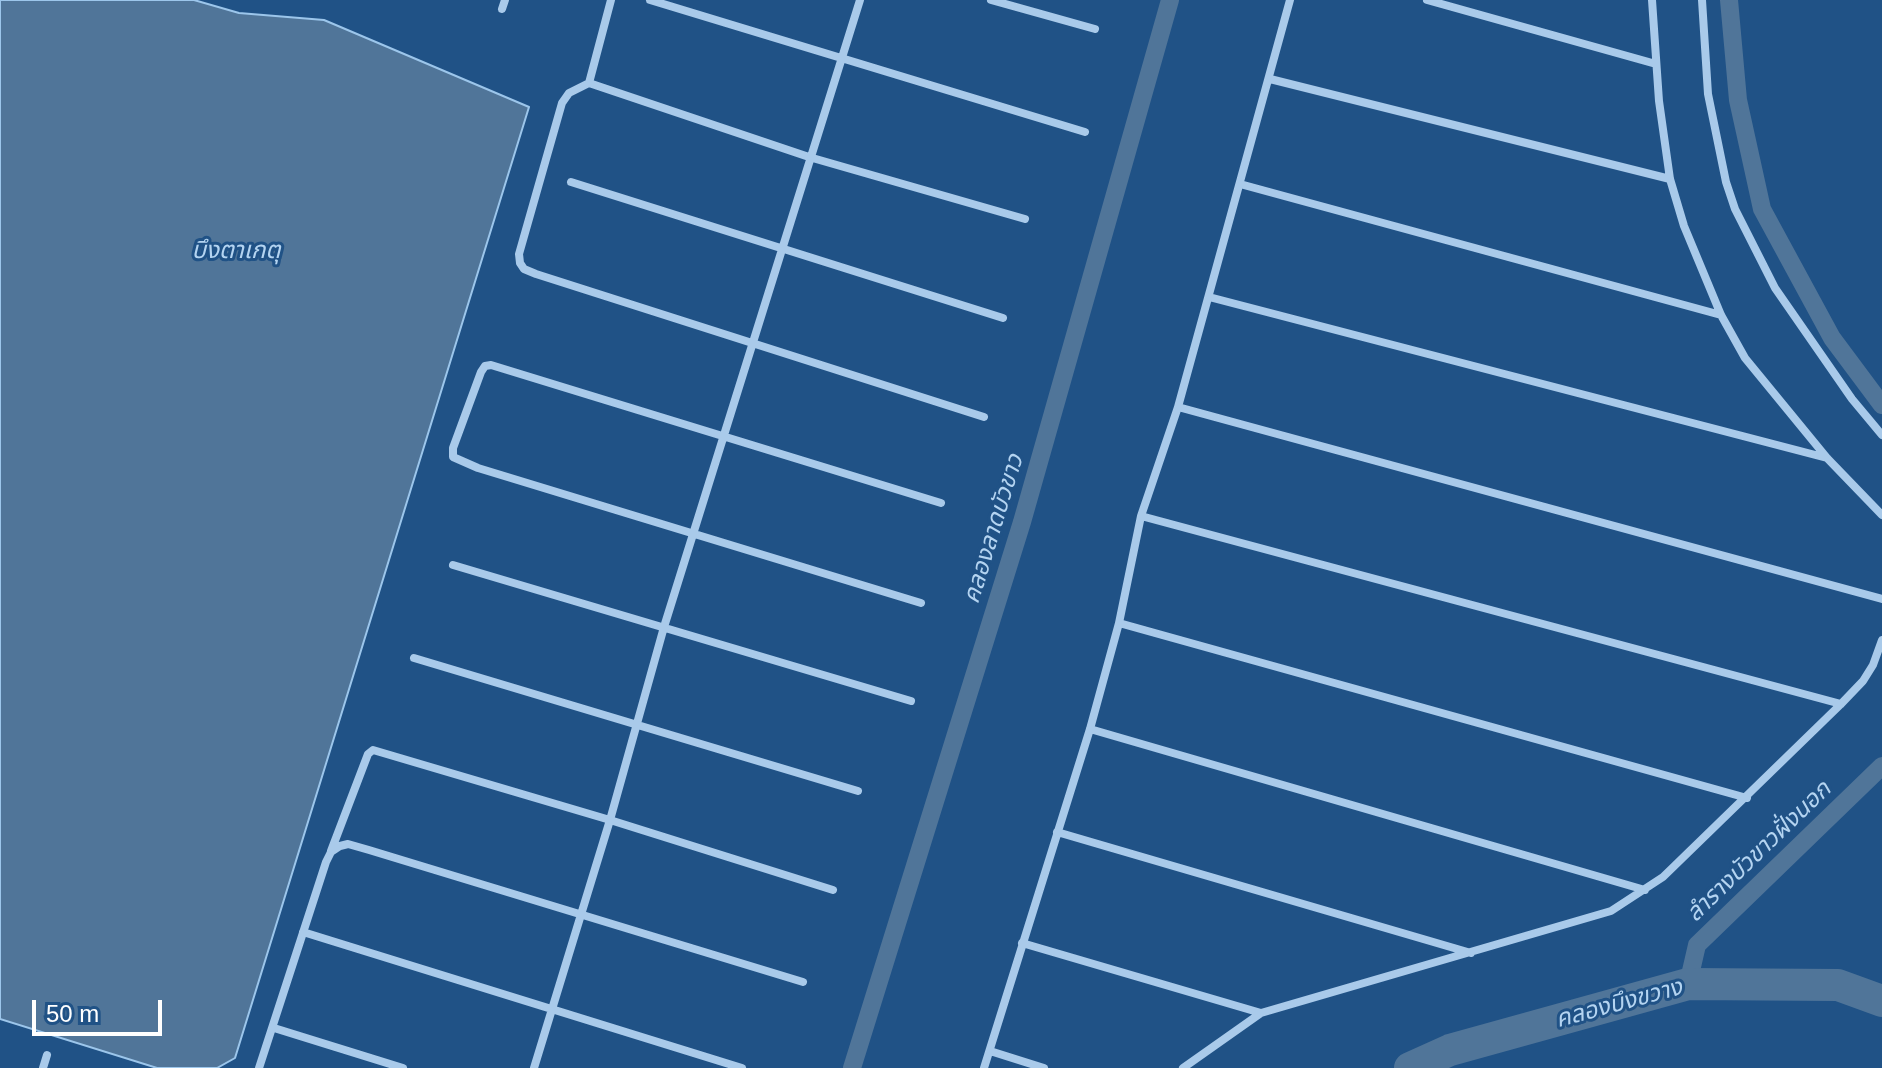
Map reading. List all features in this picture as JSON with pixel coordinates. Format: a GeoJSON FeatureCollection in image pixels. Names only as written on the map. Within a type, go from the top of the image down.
{"type":"FeatureCollection","features":[{"type":"Feature","properties":{"kind":"street"},"geometry":{"type":"LineString","coordinates":[[589,83],[611,0]]}},
{"type":"Feature","properties":{"kind":"street"},"geometry":{"type":"LineString","coordinates":[[650,0],[1085,132]]}},
{"type":"Feature","properties":{"kind":"street"},"geometry":{"type":"LineString","coordinates":[[534,1068],[610,820],[664,627],[860,0]]}},
{"type":"Feature","properties":{"kind":"street"},"geometry":{"type":"LineString","coordinates":[[991,0],[1095,29]]}},
{"type":"Feature","properties":{"kind":"street"},"geometry":{"type":"LineString","coordinates":[[984,1068],[1090,729],[1119,623],[1141,516],[1178,407],[1290,0]]}},
{"type":"Feature","properties":{"kind":"street"},"geometry":{"type":"LineString","coordinates":[[1427,0],[1656,64]]}},
{"type":"Feature","properties":{"kind":"street"},"geometry":{"type":"LineString","coordinates":[[1652,0],[1656,64],[1670,179],[1684,226],[1721,315],[1745,358],[1827,458],[1882,515]]}},
{"type":"Feature","properties":{"kind":"street"},"geometry":{"type":"LineString","coordinates":[[1702,0],[1708,94],[1726,182],[1735,209],[1775,288],[1852,399],[1882,435]]}},
{"type":"Feature","properties":{"kind":"street"},"geometry":{"type":"LineString","coordinates":[[1270,79],[1670,179]]}},
{"type":"Feature","properties":{"kind":"street"},"geometry":{"type":"LineString","coordinates":[[984,417],[536,274],[524,269],[519,254],[562,103],[569,93],[589,83],[809,157],[1025,219]]}},
{"type":"Feature","properties":{"kind":"street"},"geometry":{"type":"LineString","coordinates":[[571,182],[1003,318]]}},
{"type":"Feature","properties":{"kind":"street"},"geometry":{"type":"LineString","coordinates":[[1240,184],[1721,315]]}},
{"type":"Feature","properties":{"kind":"street"},"geometry":{"type":"LineString","coordinates":[[1209,297],[1827,458]]}},
{"type":"Feature","properties":{"kind":"street"},"geometry":{"type":"LineString","coordinates":[[921,603],[478,468],[453,457],[453,448],[481,372],[485,366],[491,365],[941,503]]}},
{"type":"Feature","properties":{"kind":"street"},"geometry":{"type":"LineString","coordinates":[[1178,407],[1882,599]]}},
{"type":"Feature","properties":{"kind":"street"},"geometry":{"type":"LineString","coordinates":[[1141,516],[1841,704]]}},
{"type":"Feature","properties":{"kind":"street"},"geometry":{"type":"LineString","coordinates":[[453,565],[911,701]]}},
{"type":"Feature","properties":{"kind":"street"},"geometry":{"type":"LineString","coordinates":[[1119,623],[1747,798]]}},
{"type":"Feature","properties":{"kind":"street"},"geometry":{"type":"LineString","coordinates":[[1183,1068],[1261,1013],[1611,911],[1663,877],[1841,704],[1863,681],[1882,640]]}},
{"type":"Feature","properties":{"kind":"street"},"geometry":{"type":"LineString","coordinates":[[414,658],[858,791]]}},
{"type":"Feature","properties":{"kind":"street"},"geometry":{"type":"LineString","coordinates":[[1090,729],[1645,890]]}},
{"type":"Feature","properties":{"kind":"street"},"geometry":{"type":"LineString","coordinates":[[259,1068],[331,852],[368,754],[373,750],[833,890]]}},
{"type":"Feature","properties":{"kind":"street"},"geometry":{"type":"LineString","coordinates":[[1057,832],[1472,953]]}},
{"type":"Feature","properties":{"kind":"street"},"geometry":{"type":"LineString","coordinates":[[331,852],[348,844],[803,982]]}},
{"type":"Feature","properties":{"kind":"street"},"geometry":{"type":"LineString","coordinates":[[303,932],[742,1068]]}},
{"type":"Feature","properties":{"kind":"street"},"geometry":{"type":"LineString","coordinates":[[1022,943],[1261,1013]]}},
{"type":"Feature","properties":{"kind":"street"},"geometry":{"type":"LineString","coordinates":[[274,1028],[403,1068]]}},
{"type":"Feature","properties":{"kind":"street"},"geometry":{"type":"LineString","coordinates":[[990,1051],[1044,1068]]}},
{"type":"Feature","properties":{"kind":"street"},"geometry":{"type":"LineString","coordinates":[[43,1068],[47,1055]]}},
{"type":"Feature","properties":{"kind":"water","name":"บึงตาเกตุ"},"geometry":{"type":"Polygon","coordinates":[[[0,0],[194,0],[239,13],[324,20],[529,107],[235,1058],[217,1068],[157,1068],[0,1019],[0,0]]]}},
{"type":"Feature","properties":{"kind":"waterway","name":"คลองลาดบัวขาว"},"geometry":{"type":"LineString","coordinates":[[852,1068],[1022,522],[1170,0]]}},
{"type":"Feature","properties":{"kind":"waterway","name":"ลำรางบัวขาวฝั่งนอก"},"geometry":{"type":"LineString","coordinates":[[1729,0],[1738,100],[1762,209],[1832,338],[1882,405]]}},
{"type":"Feature","properties":{"kind":"waterway","name":"ลำรางบัวขาวฝั่งนอก"},"geometry":{"type":"LineString","coordinates":[[1688,984],[1697,945],[1882,766]]}},
{"type":"Feature","properties":{"kind":"waterway","name":"คลองบึงขวาง"},"geometry":{"type":"LineString","coordinates":[[1410,1068],[1450,1050],[1688,984],[1838,985],[1882,1001]]}}]}
